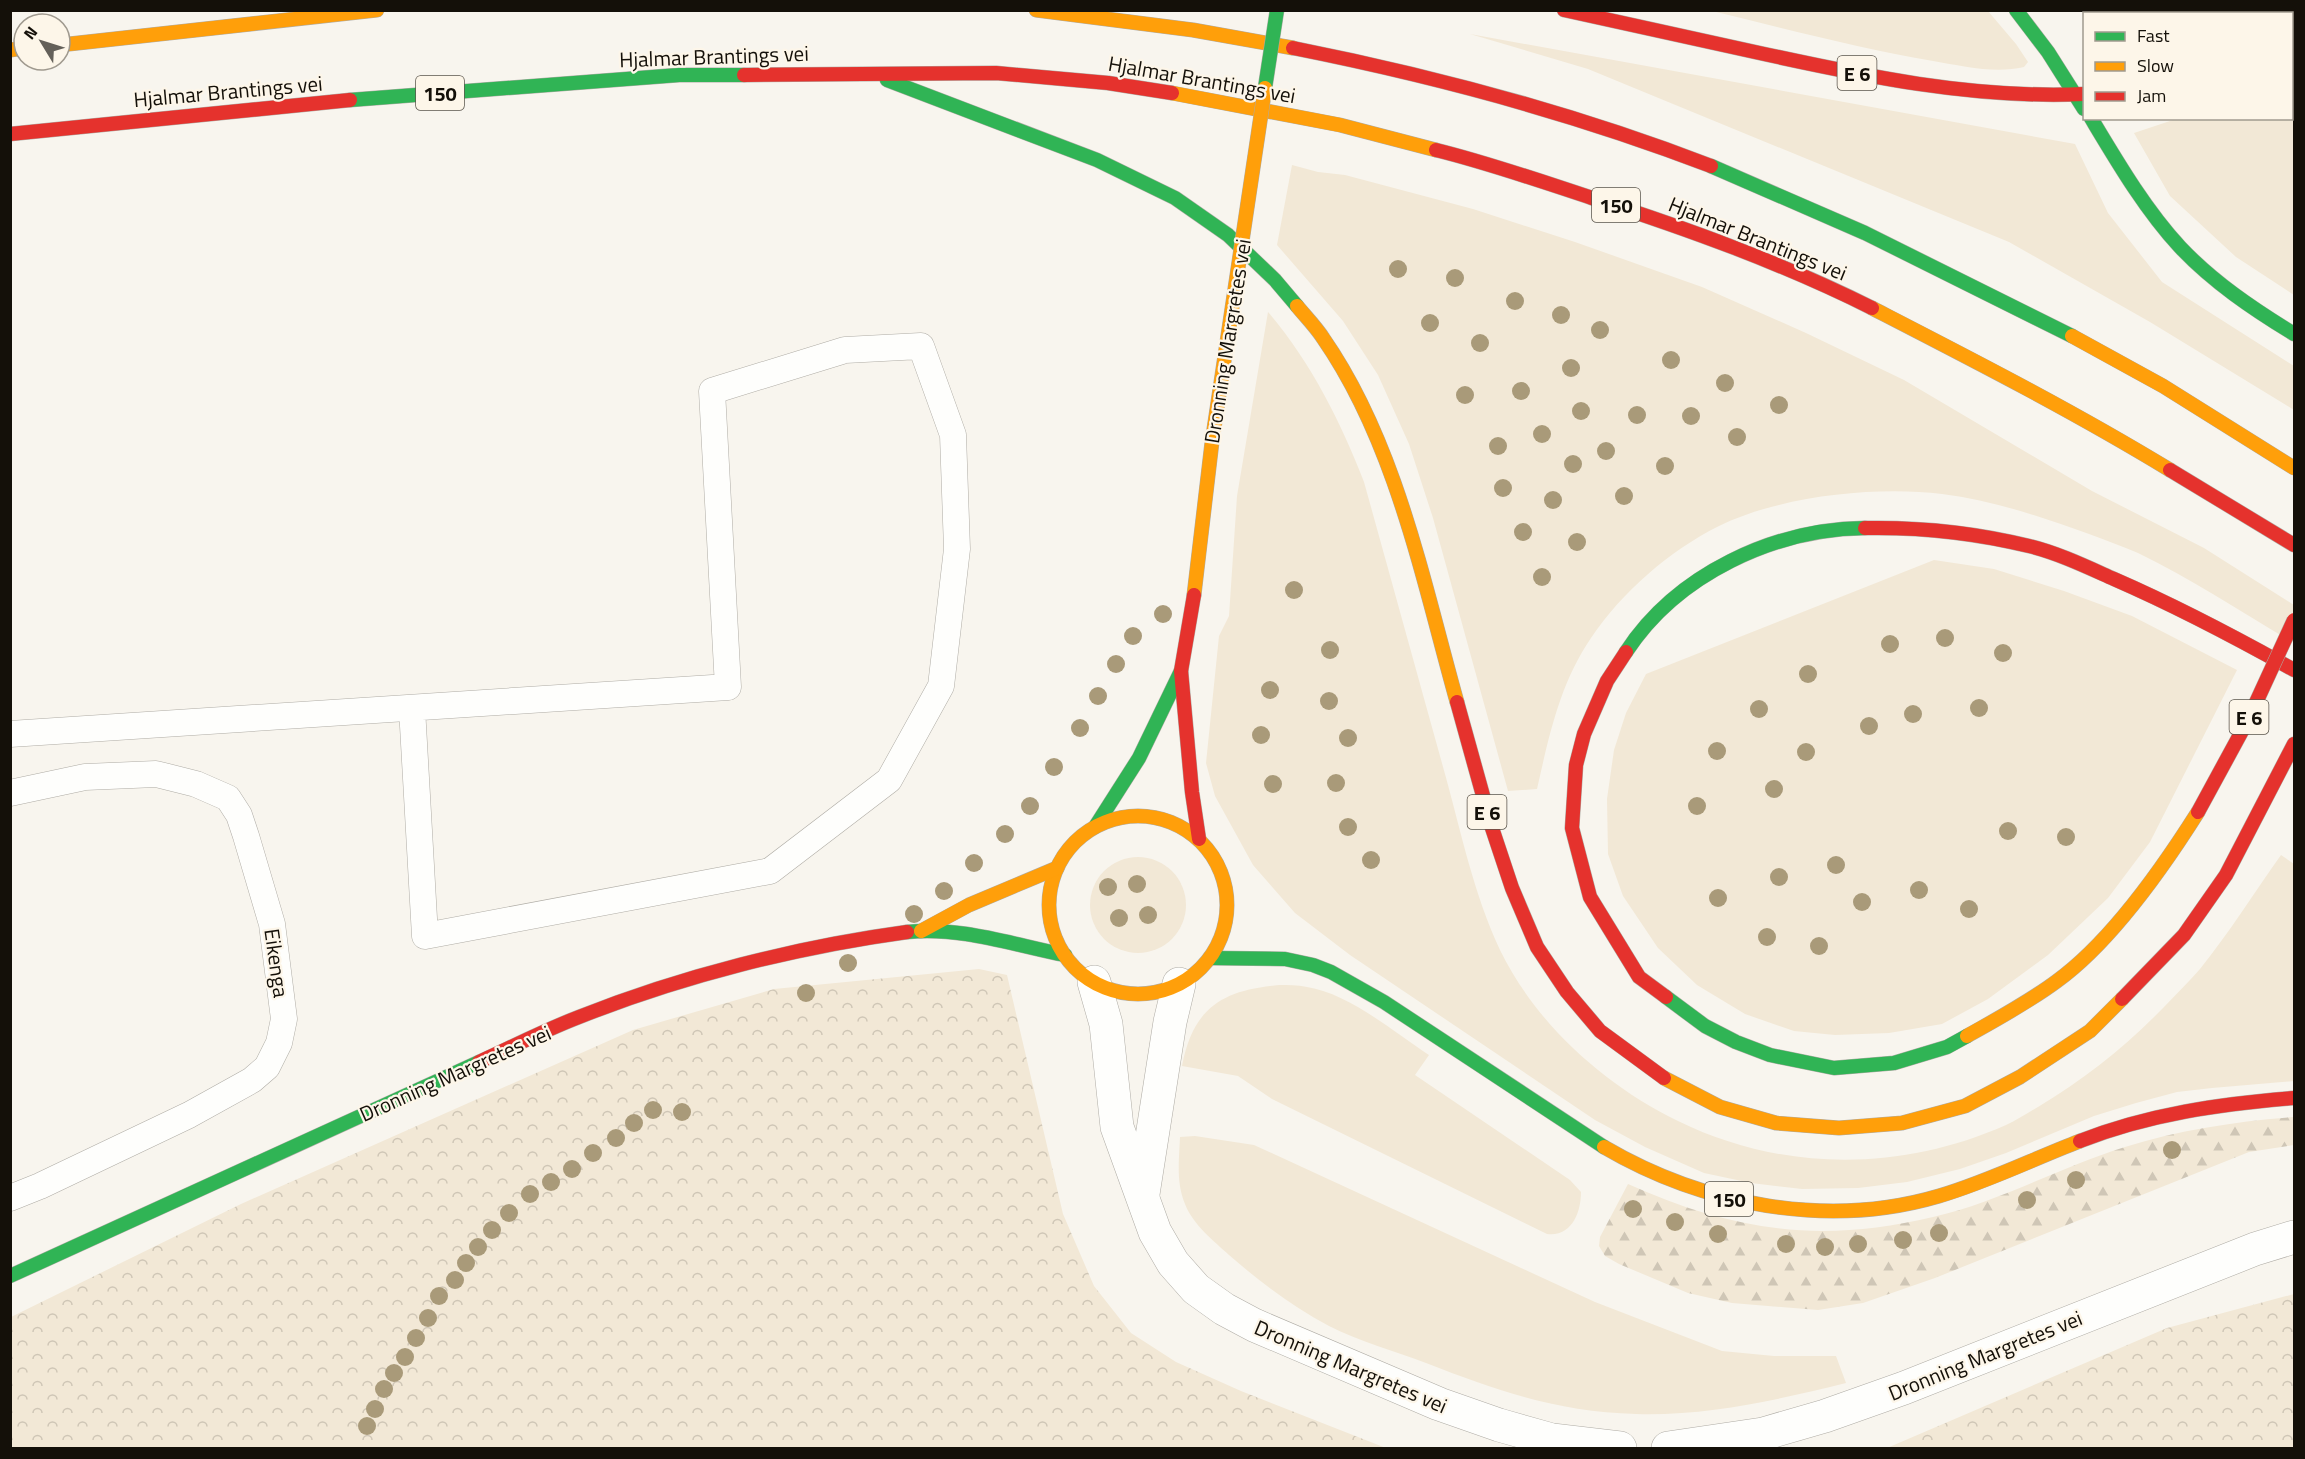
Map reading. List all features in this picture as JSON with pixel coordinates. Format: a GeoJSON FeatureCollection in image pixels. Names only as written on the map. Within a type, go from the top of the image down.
{"type":"FeatureCollection","features":[{"type":"Feature","properties":{"kind":"main road"},"geometry":{"type":"LineString","coordinates":[[72,44],[377,10]]}},
{"type":"Feature","properties":{"kind":"main road","name":"Hjalmar Brantings vei"},"geometry":{"type":"LineString","coordinates":[[1036,10],[1242,38],[1369,64],[1589,124],[1700,162],[1888,243],[1989,294],[2086,344],[2189,402],[2295,468]]}},
{"type":"Feature","properties":{"kind":"main road","name":"Dronning Margretes vei"},"geometry":{"type":"LineString","coordinates":[[1095,826],[1127,816],[1153,817],[1177,825],[1199,839],[1219,867],[1226,893],[1227,913],[1224,927],[1210,958],[1196,973],[1179,984],[1156,992],[1132,994],[1108,989],[1081,973],[1065,955],[1052,928],[1049,913],[1050,890],[1057,868],[1070,848],[1095,826],[1139,758],[1181,671],[1192,612],[1212,442],[1277,10]]}},
{"type":"Feature","properties":{"kind":"main road","name":"E 6"},"geometry":{"type":"LineString","coordinates":[[1564,10],[1822,67],[1908,83],[2022,94],[2080,94]]}},
{"type":"Feature","properties":{"kind":"main road"},"geometry":{"type":"LineString","coordinates":[[2016,10],[2080,94]]}},
{"type":"Feature","properties":{"kind":"main road","name":"E 6"},"geometry":{"type":"LineString","coordinates":[[871,73],[1097,160],[1175,198],[1228,236],[1275,280],[1323,338],[1354,389],[1380,447],[1407,525],[1492,828],[1512,888],[1537,947],[1567,992],[1600,1031],[1655,1073],[1720,1107],[1776,1123],[1839,1128],[1902,1123],[1965,1106],[2020,1077],[2090,1031],[2184,935],[2226,875],[2247,839],[2295,744]]}},
{"type":"Feature","properties":{"kind":"main road","name":"Hjalmar Brantings vei"},"geometry":{"type":"LineString","coordinates":[[10,134],[328,102],[679,75],[996,73],[1108,83],[1191,96],[1329,123],[1420,144],[1570,189],[1755,255],[1957,350],[2101,428],[2295,545]]}},
{"type":"Feature","properties":{"kind":"main road"},"geometry":{"type":"LineString","coordinates":[[2092,120],[2143,200],[2170,235],[2194,260],[2233,293],[2295,334]]}},
{"type":"Feature","properties":{"kind":"main road","name":"E 6"},"geometry":{"type":"LineString","coordinates":[[2295,620],[2248,720],[2198,812],[2180,842],[2138,897],[2099,943],[2058,981],[2003,1016],[1947,1047],[1894,1063],[1834,1068],[1770,1055],[1737,1042],[1705,1026],[1639,977],[1590,897],[1572,828],[1576,765],[1584,735],[1606,681],[1640,631],[1662,607],[1711,571],[1770,544],[1836,528],[1902,527],[2030,546],[2094,570],[2164,601],[2224,631],[2295,670]]}},
{"type":"Feature","properties":{"kind":"main road","name":"Dronning Margretes vei"},"geometry":{"type":"LineString","coordinates":[[1181,671],[1192,792],[1199,839]]}},
{"type":"Feature","properties":{"kind":"main road","name":"Dronning Margretes vei"},"geometry":{"type":"LineString","coordinates":[[921,932],[969,905],[1057,868]]}},
{"type":"Feature","properties":{"kind":"main road","name":"Dronning Margretes vei"},"geometry":{"type":"LineString","coordinates":[[10,1276],[578,1017],[718,970],[788,954],[921,932],[974,937],[1065,955]]}},
{"type":"Feature","properties":{"kind":"main road","name":"150"},"geometry":{"type":"LineString","coordinates":[[1210,958],[1257,957],[1298,961],[1333,974],[1360,987],[1607,1149],[1644,1168],[1701,1191],[1724,1198],[1772,1206],[1848,1210],[1934,1198],[2115,1128],[2169,1113],[2229,1104],[2295,1098]]}},
{"type":"Feature","properties":{"kind":"street","name":"Dronning Margretes vei"},"geometry":{"type":"LineString","coordinates":[[1094,982],[1106,1024],[1117,1127],[1143,1194],[1155,1233],[1173,1263],[1197,1289],[1224,1309],[1319,1354],[1439,1404],[1552,1440],[1620,1449]]}},
{"type":"Feature","properties":{"kind":"street","name":"Dronning Margretes vei"},"geometry":{"type":"LineString","coordinates":[[1143,1194],[1179,984]]}},
{"type":"Feature","properties":{"kind":"street","name":"Dronning Margretes vei"},"geometry":{"type":"LineString","coordinates":[[1668,1449],[1763,1434],[1826,1416],[1904,1388],[2244,1253],[2295,1237]]}},
{"type":"Feature","properties":{"kind":"lane"},"geometry":{"type":"LineString","coordinates":[[10,734],[728,687],[712,391],[845,350],[921,346],[952,435],[957,549],[941,686],[889,780],[770,871],[425,936],[412,708]]}},
{"type":"Feature","properties":{"kind":"lane","name":"Eikenga"},"geometry":{"type":"LineString","coordinates":[[10,793],[85,777],[156,774],[196,784],[228,798],[239,815],[272,924],[284,1019],[279,1043],[267,1067],[252,1080],[189,1115],[10,1198]]}},
{"type":"Feature","properties":{"kind":"green space"},"geometry":{"type":"Polygon","coordinates":[[[1712,11],[1988,11],[2028,62],[2024,67],[2002,70],[1967,67],[1850,44],[1712,11]]]}},
{"type":"Feature","properties":{"kind":"green space"},"geometry":{"type":"Polygon","coordinates":[[[1470,34],[2075,144],[2108,213],[2162,282],[2294,366],[2294,410],[2150,322],[2009,242],[1588,69],[1470,34]]]}},
{"type":"Feature","properties":{"kind":"green space"},"geometry":{"type":"Polygon","coordinates":[[[2293,70],[2294,295],[2236,257],[2170,196],[2134,133],[2173,120],[2293,120],[2293,70]]]}},
{"type":"Feature","properties":{"kind":"green space"},"geometry":{"type":"Polygon","coordinates":[[[1292,165],[1318,172],[1345,175],[1473,209],[1575,242],[1702,287],[1806,333],[1904,380],[2092,491],[2204,548],[2294,605],[2294,643],[2198,585],[2138,553],[2017,510],[1979,500],[1916,492],[1858,493],[1799,501],[1743,516],[1700,536],[1665,560],[1632,589],[1603,621],[1571,673],[1557,710],[1537,789],[1508,791],[1433,518],[1409,444],[1378,375],[1343,321],[1277,245],[1292,165]]]}},
{"type":"Feature","properties":{"kind":"green space"},"geometry":{"type":"Polygon","coordinates":[[[1268,312],[1297,351],[1323,393],[1364,482],[1469,863],[1500,950],[1515,977],[1553,1027],[1575,1050],[1624,1090],[1678,1121],[1718,1138],[1758,1150],[1800,1157],[1841,1160],[1883,1158],[1925,1151],[1966,1140],[2010,1123],[2055,1096],[2089,1073],[2135,1035],[2200,969],[2281,855],[2294,864],[2294,1081],[2177,1092],[2094,1116],[2006,1153],[1960,1169],[1907,1182],[1858,1188],[1802,1189],[1751,1183],[1704,1173],[1645,1147],[1595,1120],[1350,955],[1295,913],[1253,865],[1215,796],[1206,763],[1219,636],[1229,616],[1237,496],[1268,312]]]}},
{"type":"Feature","properties":{"kind":"green space"},"geometry":{"type":"Polygon","coordinates":[[[1934,560],[1994,569],[2064,591],[2132,616],[2237,670],[2150,842],[2108,898],[2048,955],[1988,999],[1942,1024],[1889,1033],[1835,1035],[1794,1031],[1745,1014],[1697,985],[1658,948],[1623,896],[1608,854],[1607,799],[1614,750],[1626,713],[1646,674],[1934,560]]]}},
{"type":"Feature","properties":{"kind":"green space"},"geometry":{"type":"Polygon","coordinates":[[[1138,857],[1156,861],[1172,871],[1182,887],[1186,905],[1182,923],[1172,939],[1156,949],[1138,953],[1120,949],[1104,939],[1094,923],[1090,905],[1094,887],[1104,871],[1120,861],[1138,857]]]}},
{"type":"Feature","properties":{"kind":"green space"},"geometry":{"type":"Polygon","coordinates":[[[979,969],[1007,975],[1063,1214],[1094,1286],[1131,1333],[1176,1362],[1241,1391],[1386,1448],[11,1448],[11,1317],[241,1204],[633,1030],[774,989],[979,969]]]}},
{"type":"Feature","properties":{"kind":"green space"},"geometry":{"type":"Polygon","coordinates":[[[1279,985],[1307,987],[1338,997],[1370,1015],[1429,1055],[1415,1075],[1570,1180],[1581,1192],[1577,1215],[1569,1227],[1563,1232],[1547,1234],[1272,1099],[1238,1076],[1182,1066],[1194,1030],[1202,1016],[1213,1006],[1241,992],[1279,985]]]}},
{"type":"Feature","properties":{"kind":"green space"},"geometry":{"type":"Polygon","coordinates":[[[2294,1117],[2294,1145],[2249,1152],[1935,1278],[1863,1303],[1818,1310],[1732,1303],[1688,1293],[1619,1264],[1605,1256],[1599,1246],[1600,1237],[1628,1184],[1704,1213],[1741,1222],[1815,1231],[1852,1230],[1892,1225],[1958,1211],[2101,1155],[2145,1141],[2209,1127],[2294,1117]]]}},
{"type":"Feature","properties":{"kind":"green space"},"geometry":{"type":"Polygon","coordinates":[[[1195,1136],[1254,1145],[1595,1302],[1722,1351],[1774,1356],[1836,1356],[1846,1383],[1716,1410],[1663,1414],[1607,1412],[1554,1404],[1503,1391],[1364,1341],[1329,1326],[1290,1302],[1241,1265],[1198,1226],[1182,1196],[1179,1171],[1180,1137],[1195,1136]]]}},
{"type":"Feature","properties":{"kind":"green space"},"geometry":{"type":"Polygon","coordinates":[[[2294,1294],[2294,1448],[1887,1448],[2167,1328],[2294,1294]]]}},
{"type":"Feature","properties":{"kind":"traffic: fast"},"geometry":{"type":"LineString","coordinates":[[1265,88],[1277,10]]}},
{"type":"Feature","properties":{"kind":"traffic: fast"},"geometry":{"type":"LineString","coordinates":[[2016,10],[2048,52],[2083,107]]}},
{"type":"Feature","properties":{"kind":"traffic: fast"},"geometry":{"type":"LineString","coordinates":[[350,100],[679,75],[744,75]]}},
{"type":"Feature","properties":{"kind":"traffic: fast"},"geometry":{"type":"LineString","coordinates":[[887,80],[1097,160],[1175,198],[1228,235],[1275,280],[1297,306]]}},
{"type":"Feature","properties":{"kind":"traffic: fast"},"geometry":{"type":"LineString","coordinates":[[2092,120],[2144,201],[2180,247],[2234,294],[2294,334]]}},
{"type":"Feature","properties":{"kind":"traffic: fast"},"geometry":{"type":"LineString","coordinates":[[1711,166],[1865,233],[2072,336]]}},
{"type":"Feature","properties":{"kind":"traffic: fast"},"geometry":{"type":"LineString","coordinates":[[1626,652],[1647,624],[1672,600],[1700,579],[1730,561],[1763,547],[1796,537],[1831,530],[1865,528]]}},
{"type":"Feature","properties":{"kind":"traffic: fast"},"geometry":{"type":"LineString","coordinates":[[1095,827],[1139,758],[1181,671]]}},
{"type":"Feature","properties":{"kind":"traffic: fast"},"geometry":{"type":"LineString","coordinates":[[907,932],[966,934],[1065,955]]}},
{"type":"Feature","properties":{"kind":"traffic: fast"},"geometry":{"type":"LineString","coordinates":[[1210,958],[1285,959],[1313,965],[1331,972],[1384,1002],[1604,1147]]}},
{"type":"Feature","properties":{"kind":"traffic: fast"},"geometry":{"type":"LineString","coordinates":[[1666,997],[1705,1026],[1736,1042],[1770,1055],[1834,1068],[1894,1063],[1947,1047],[1967,1036]]}},
{"type":"Feature","properties":{"kind":"traffic: fast"},"geometry":{"type":"LineString","coordinates":[[10,1276],[479,1062]]}},
{"type":"Feature","properties":{"kind":"traffic: slow"},"geometry":{"type":"LineString","coordinates":[[72,44],[377,10]]}},
{"type":"Feature","properties":{"kind":"traffic: slow"},"geometry":{"type":"LineString","coordinates":[[1036,10],[1193,30],[1293,48]]}},
{"type":"Feature","properties":{"kind":"traffic: slow"},"geometry":{"type":"LineString","coordinates":[[1212,442],[1265,88]]}},
{"type":"Feature","properties":{"kind":"traffic: slow"},"geometry":{"type":"LineString","coordinates":[[1172,93],[1340,125],[1436,150]]}},
{"type":"Feature","properties":{"kind":"traffic: slow"},"geometry":{"type":"LineString","coordinates":[[1297,306],[1320,334],[1348,379],[1389,467],[1419,561],[1457,702]]}},
{"type":"Feature","properties":{"kind":"traffic: slow"},"geometry":{"type":"LineString","coordinates":[[1872,308],[2060,407],[2170,470]]}},
{"type":"Feature","properties":{"kind":"traffic: slow"},"geometry":{"type":"LineString","coordinates":[[2072,336],[2163,386],[2294,468]]}},
{"type":"Feature","properties":{"kind":"traffic: slow"},"geometry":{"type":"LineString","coordinates":[[1194,595],[1212,442]]}},
{"type":"Feature","properties":{"kind":"traffic: slow"},"geometry":{"type":"LineString","coordinates":[[1967,1036],[2046,989],[2097,946],[2135,903],[2198,812]]}},
{"type":"Feature","properties":{"kind":"traffic: slow"},"geometry":{"type":"LineString","coordinates":[[1138,816],[1172,823],[1201,842],[1220,871],[1227,905],[1220,939],[1201,968],[1172,987],[1138,994],[1104,987],[1075,968],[1056,939],[1049,905],[1056,871],[1075,842],[1104,823],[1138,816]]}},
{"type":"Feature","properties":{"kind":"traffic: slow"},"geometry":{"type":"LineString","coordinates":[[921,931],[969,905],[1057,868]]}},
{"type":"Feature","properties":{"kind":"traffic: slow"},"geometry":{"type":"LineString","coordinates":[[1664,1078],[1720,1107],[1776,1123],[1839,1128],[1902,1123],[1965,1106],[2020,1077],[2090,1031],[2122,999]]}},
{"type":"Feature","properties":{"kind":"traffic: slow"},"geometry":{"type":"LineString","coordinates":[[1604,1147],[1682,1184],[1724,1197],[1767,1206],[1810,1210],[1853,1210],[1897,1206],[1939,1196],[2080,1141]]}},
{"type":"Feature","properties":{"kind":"traffic: jam"},"geometry":{"type":"LineString","coordinates":[[1564,10],[1796,61],[1918,84],[2001,93],[2083,94]]}},
{"type":"Feature","properties":{"kind":"traffic: jam"},"geometry":{"type":"LineString","coordinates":[[1293,48],[1399,71],[1504,98],[1609,130],[1711,166]]}},
{"type":"Feature","properties":{"kind":"traffic: jam"},"geometry":{"type":"LineString","coordinates":[[744,75],[996,73],[1108,83],[1172,93]]}},
{"type":"Feature","properties":{"kind":"traffic: jam"},"geometry":{"type":"LineString","coordinates":[[10,134],[350,100]]}},
{"type":"Feature","properties":{"kind":"traffic: jam"},"geometry":{"type":"LineString","coordinates":[[1436,150],[1514,172],[1699,235],[1804,276],[1872,308]]}},
{"type":"Feature","properties":{"kind":"traffic: jam"},"geometry":{"type":"LineString","coordinates":[[2170,470],[2294,545]]}},
{"type":"Feature","properties":{"kind":"traffic: jam"},"geometry":{"type":"LineString","coordinates":[[1865,528],[1968,534],[2009,541],[2051,552],[2160,600],[2294,670]]}},
{"type":"Feature","properties":{"kind":"traffic: jam"},"geometry":{"type":"LineString","coordinates":[[1194,595],[1181,671],[1192,792],[1199,839]]}},
{"type":"Feature","properties":{"kind":"traffic: jam"},"geometry":{"type":"LineString","coordinates":[[2198,812],[2248,720],[2294,620]]}},
{"type":"Feature","properties":{"kind":"traffic: jam"},"geometry":{"type":"LineString","coordinates":[[1626,652],[1607,681],[1584,734],[1576,765],[1572,828],[1590,897],[1639,977],[1666,997]]}},
{"type":"Feature","properties":{"kind":"traffic: jam"},"geometry":{"type":"LineString","coordinates":[[1457,702],[1492,828],[1512,888],[1537,947],[1567,992],[1600,1031],[1664,1078]]}},
{"type":"Feature","properties":{"kind":"traffic: jam"},"geometry":{"type":"LineString","coordinates":[[2122,999],[2184,935],[2226,875],[2294,744]]}},
{"type":"Feature","properties":{"kind":"traffic: jam"},"geometry":{"type":"LineString","coordinates":[[479,1062],[579,1017],[699,976],[824,946],[907,932]]}},
{"type":"Feature","properties":{"kind":"traffic: jam"},"geometry":{"type":"LineString","coordinates":[[2080,1141],[2159,1117],[2239,1103],[2294,1098]]}}]}
